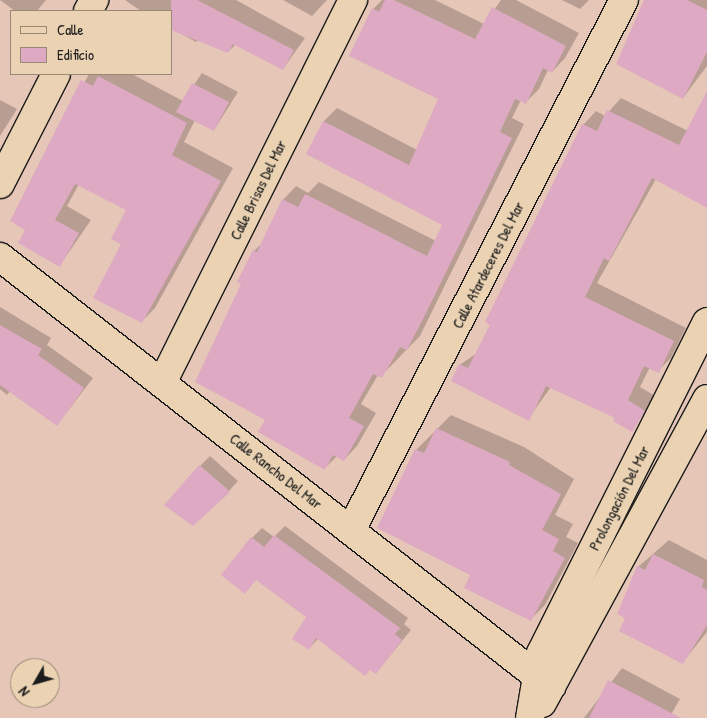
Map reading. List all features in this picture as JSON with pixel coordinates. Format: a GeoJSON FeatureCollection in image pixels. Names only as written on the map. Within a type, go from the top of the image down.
{"type":"FeatureCollection","features":[{"type":"Feature","properties":{"kind":"street","name":"Calle Brisas Del Mar"},"geometry":{"type":"LineString","coordinates":[[163,381],[353,0]]}},
{"type":"Feature","properties":{"kind":"street","name":"Calle Atardeceres Del Mar"},"geometry":{"type":"LineString","coordinates":[[351,530],[624,0]]}},
{"type":"Feature","properties":{"kind":"street"},"geometry":{"type":"LineString","coordinates":[[0,184],[55,75]]}},
{"type":"Feature","properties":{"kind":"street","name":"Calle Rancho Del Mar"},"geometry":{"type":"LineString","coordinates":[[0,257],[163,381],[543,682]]}},
{"type":"Feature","properties":{"kind":"street","name":"Prolongación Del Mar"},"geometry":{"type":"LineString","coordinates":[[543,682],[707,322]]}},
{"type":"Feature","properties":{"kind":"street","name":"Prolongación Del Mar"},"geometry":{"type":"LineString","coordinates":[[543,682],[707,399]]}},
{"type":"Feature","properties":{"kind":"street"},"geometry":{"type":"LineString","coordinates":[[530,718],[543,682]]}},
{"type":"Feature","properties":{"kind":"street"},"geometry":{"type":"LineString","coordinates":[[534,718],[543,682]]}},
{"type":"Feature","properties":{"kind":"building"},"geometry":{"type":"Polygon","coordinates":[[[171,0],[197,0],[294,50],[283,70],[233,44],[228,53],[172,30],[171,0]]]}},
{"type":"Feature","properties":{"kind":"building"},"geometry":{"type":"Polygon","coordinates":[[[385,0],[394,0],[475,39],[492,7],[566,46],[552,73],[543,68],[526,104],[515,99],[500,132],[512,138],[423,319],[407,350],[400,347],[382,378],[373,374],[349,418],[364,426],[344,461],[333,455],[325,470],[258,432],[265,420],[195,382],[241,284],[237,282],[253,250],[257,252],[282,199],[298,207],[305,194],[427,256],[442,225],[306,154],[323,121],[409,165],[438,99],[349,56],[372,8],[379,12],[385,0]]]}},
{"type":"Feature","properties":{"kind":"building"},"geometry":{"type":"Polygon","coordinates":[[[644,0],[687,0],[707,10],[707,52],[683,99],[616,64],[644,0]]]}},
{"type":"Feature","properties":{"kind":"building"},"geometry":{"type":"Polygon","coordinates":[[[98,76],[187,123],[172,155],[221,181],[142,323],[93,298],[121,244],[111,239],[126,210],[75,184],[55,220],[79,233],[60,267],[18,243],[25,230],[10,221],[81,80],[93,86],[98,76]]]}},
{"type":"Feature","properties":{"kind":"building"},"geometry":{"type":"Polygon","coordinates":[[[192,83],[229,102],[214,131],[176,112],[192,83]]]}},
{"type":"Feature","properties":{"kind":"building"},"geometry":{"type":"Polygon","coordinates":[[[707,91],[707,208],[652,178],[609,261],[604,258],[585,297],[674,341],[659,373],[644,366],[628,400],[645,411],[632,432],[613,421],[615,418],[546,386],[529,421],[451,381],[459,364],[468,368],[490,325],[485,322],[582,124],[597,131],[607,110],[679,145],[707,91]]]}},
{"type":"Feature","properties":{"kind":"building"},"geometry":{"type":"Polygon","coordinates":[[[0,325],[42,349],[38,355],[84,388],[57,426],[0,385],[0,325]]]}},
{"type":"Feature","properties":{"kind":"building"},"geometry":{"type":"Polygon","coordinates":[[[436,428],[510,462],[509,465],[561,494],[542,530],[559,539],[553,551],[565,558],[531,621],[464,588],[470,575],[377,528],[415,449],[424,453],[436,428]]]}},
{"type":"Feature","properties":{"kind":"building"},"geometry":{"type":"Polygon","coordinates":[[[199,465],[230,492],[193,526],[164,505],[199,465]]]}},
{"type":"Feature","properties":{"kind":"building"},"geometry":{"type":"Polygon","coordinates":[[[274,535],[400,628],[395,634],[402,640],[376,674],[370,670],[365,676],[316,638],[309,650],[292,639],[306,617],[256,580],[245,594],[221,575],[251,537],[264,547],[274,535]]]}},
{"type":"Feature","properties":{"kind":"building"},"geometry":{"type":"Polygon","coordinates":[[[653,554],[704,580],[702,587],[707,590],[707,625],[683,664],[619,631],[625,618],[617,614],[637,566],[645,570],[653,554]]]}},
{"type":"Feature","properties":{"kind":"building"},"geometry":{"type":"Polygon","coordinates":[[[608,680],[681,718],[589,718],[608,680]]]}}]}
